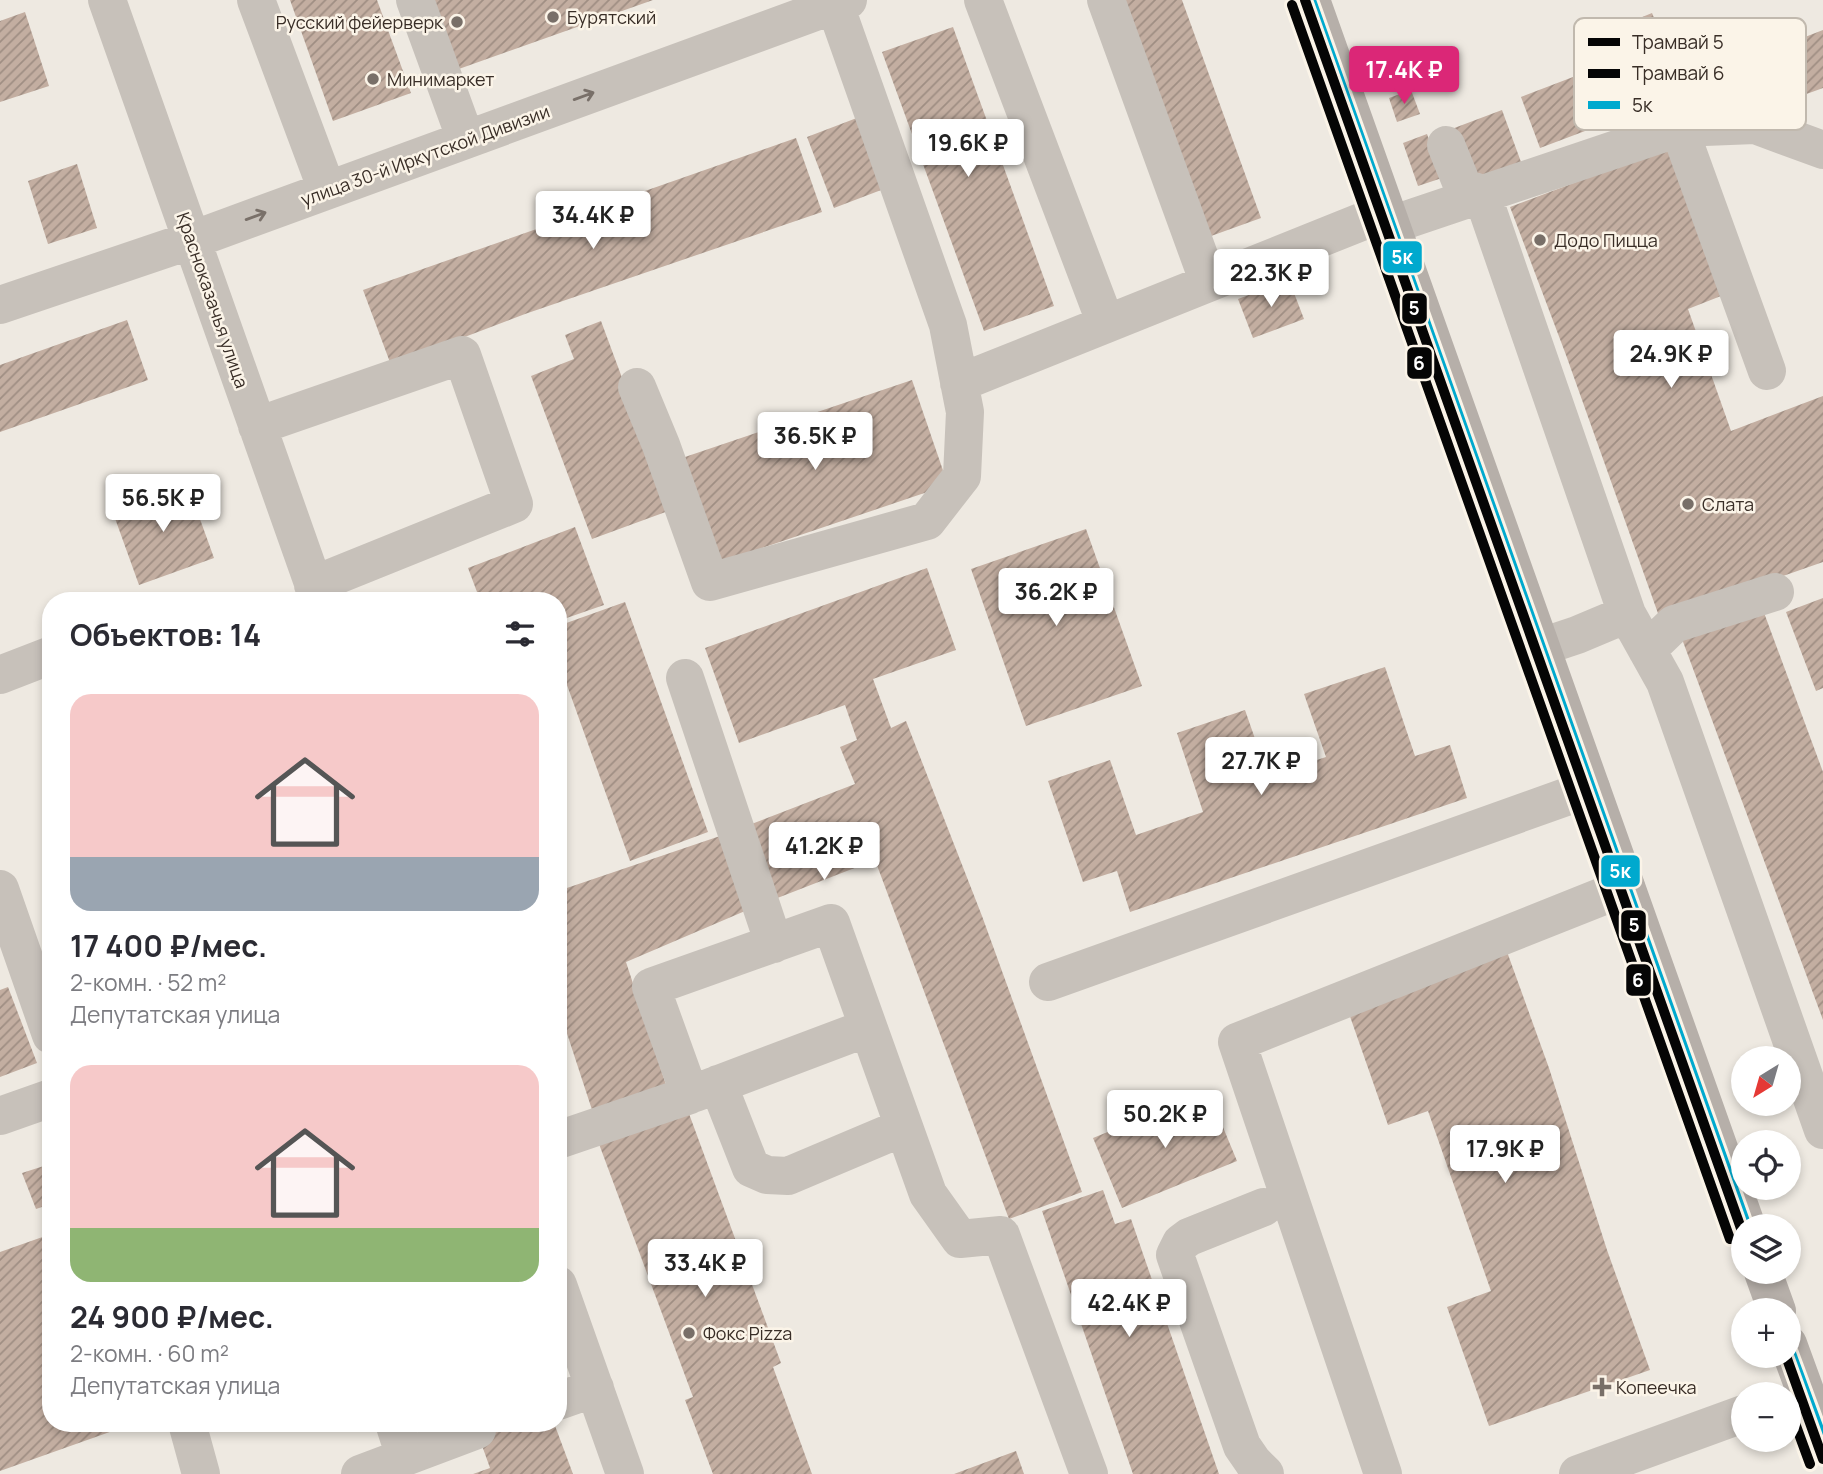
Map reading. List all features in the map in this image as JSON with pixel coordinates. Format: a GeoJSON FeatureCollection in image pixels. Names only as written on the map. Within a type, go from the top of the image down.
{"type":"FeatureCollection","features":[{"type":"Feature","properties":{"kind":"main road"},"geometry":{"type":"LineString","coordinates":[[1311,0],[1742,1214]]}},
{"type":"Feature","properties":{"kind":"main road"},"geometry":{"type":"LineString","coordinates":[[1797,1368],[1823,1440]]}},
{"type":"Feature","properties":{"kind":"street","name":"Красноказачья улица"},"geometry":{"type":"LineString","coordinates":[[107,0],[316,592]]}},
{"type":"Feature","properties":{"kind":"street"},"geometry":{"type":"LineString","coordinates":[[256,0],[327,190]]}},
{"type":"Feature","properties":{"kind":"street"},"geometry":{"type":"LineString","coordinates":[[415,0],[466,140]]}},
{"type":"Feature","properties":{"kind":"street"},"geometry":{"type":"LineString","coordinates":[[983,0],[1106,324]]}},
{"type":"Feature","properties":{"kind":"street"},"geometry":{"type":"LineString","coordinates":[[1106,0],[1209,283]]}},
{"type":"Feature","properties":{"kind":"street","name":"улица 30-й Иркутской Дивизии"},"geometry":{"type":"LineString","coordinates":[[0,305],[192,240],[466,140],[765,14],[841,2]]}},
{"type":"Feature","properties":{"kind":"street"},"geometry":{"type":"LineString","coordinates":[[637,387],[661,445],[710,582],[927,521],[962,476],[965,412],[948,325],[841,2]]}},
{"type":"Feature","properties":{"kind":"street"},"geometry":{"type":"LineString","coordinates":[[959,383],[1209,283],[1389,219],[1482,194],[1673,130]]}},
{"type":"Feature","properties":{"kind":"street"},"geometry":{"type":"LineString","coordinates":[[1680,130],[1767,372]]}},
{"type":"Feature","properties":{"kind":"street"},"geometry":{"type":"LineString","coordinates":[[1769,130],[1823,150]]}},
{"type":"Feature","properties":{"kind":"street"},"geometry":{"type":"LineString","coordinates":[[1446,145],[1463,187],[1482,194]]}},
{"type":"Feature","properties":{"kind":"street"},"geometry":{"type":"LineString","coordinates":[[1482,194],[1627,614],[1665,682],[1823,1130]]}},
{"type":"Feature","properties":{"kind":"street"},"geometry":{"type":"LineString","coordinates":[[257,426],[462,355],[514,505],[318,592]]}},
{"type":"Feature","properties":{"kind":"street"},"geometry":{"type":"LineString","coordinates":[[1647,650],[1674,624],[1775,592]]}},
{"type":"Feature","properties":{"kind":"street"},"geometry":{"type":"LineString","coordinates":[[1541,647],[1627,614]]}},
{"type":"Feature","properties":{"kind":"street"},"geometry":{"type":"LineString","coordinates":[[0,675],[42,659]]}},
{"type":"Feature","properties":{"kind":"street"},"geometry":{"type":"LineString","coordinates":[[685,678],[774,944]]}},
{"type":"Feature","properties":{"kind":"street"},"geometry":{"type":"LineString","coordinates":[[1048,982],[1591,788]]}},
{"type":"Feature","properties":{"kind":"street"},"geometry":{"type":"LineString","coordinates":[[1384,1474],[1237,1042],[1626,887]]}},
{"type":"Feature","properties":{"kind":"street"},"geometry":{"type":"LineString","coordinates":[[0,889],[42,1009]]}},
{"type":"Feature","properties":{"kind":"street"},"geometry":{"type":"LineString","coordinates":[[904,1128],[788,1176],[767,1175],[751,1168],[704,1090],[651,987],[831,923],[928,1194],[960,1239],[1001,1235],[1088,1474]]}},
{"type":"Feature","properties":{"kind":"street"},"geometry":{"type":"LineString","coordinates":[[567,1137],[704,1090],[867,1028]]}},
{"type":"Feature","properties":{"kind":"street"},"geometry":{"type":"LineString","coordinates":[[0,1116],[42,1101]]}},
{"type":"Feature","properties":{"kind":"street"},"geometry":{"type":"LineString","coordinates":[[1264,1207],[1189,1237],[1181,1243],[1175,1255],[1242,1446],[1265,1474]]}},
{"type":"Feature","properties":{"kind":"street"},"geometry":{"type":"LineString","coordinates":[[567,1310],[625,1474]]}},
{"type":"Feature","properties":{"kind":"street"},"geometry":{"type":"LineString","coordinates":[[567,1398],[595,1388]]}},
{"type":"Feature","properties":{"kind":"street"},"geometry":{"type":"LineString","coordinates":[[1588,1472],[1731,1418]]}},
{"type":"Feature","properties":{"kind":"street"},"geometry":{"type":"LineString","coordinates":[[189,1432],[201,1474]]}},
{"type":"Feature","properties":{"kind":"street"},"geometry":{"type":"LineString","coordinates":[[360,1474],[399,1440],[461,1432]]}},
{"type":"Feature","properties":{"kind":"building"},"geometry":{"type":"Polygon","coordinates":[[[290,0],[377,0],[411,93],[333,121],[290,0]]]}},
{"type":"Feature","properties":{"kind":"building"},"geometry":{"type":"Polygon","coordinates":[[[432,0],[653,0],[456,70],[432,0]]]}},
{"type":"Feature","properties":{"kind":"building"},"geometry":{"type":"Polygon","coordinates":[[[1113,0],[1182,0],[1261,218],[1200,240],[1113,0]]]}},
{"type":"Feature","properties":{"kind":"building"},"geometry":{"type":"Polygon","coordinates":[[[25,12],[49,86],[0,102],[0,21],[25,12]]]}},
{"type":"Feature","properties":{"kind":"building"},"geometry":{"type":"Polygon","coordinates":[[[1652,13],[1654,18],[1640,18],[1652,13]]]}},
{"type":"Feature","properties":{"kind":"building"},"geometry":{"type":"Polygon","coordinates":[[[953,27],[1054,306],[984,331],[882,52],[953,27]]]}},
{"type":"Feature","properties":{"kind":"building"},"geometry":{"type":"Polygon","coordinates":[[[1823,30],[1823,88],[1806,94],[1806,37],[1823,30]]]}},
{"type":"Feature","properties":{"kind":"building"},"geometry":{"type":"Polygon","coordinates":[[[1400,60],[1408,84],[1386,92],[1377,68],[1400,60]]]}},
{"type":"Feature","properties":{"kind":"building"},"geometry":{"type":"Polygon","coordinates":[[[1573,77],[1574,130],[1588,130],[1540,148],[1521,97],[1573,77]]]}},
{"type":"Feature","properties":{"kind":"building"},"geometry":{"type":"Polygon","coordinates":[[[1411,90],[1420,114],[1397,122],[1389,98],[1411,90]]]}},
{"type":"Feature","properties":{"kind":"building"},"geometry":{"type":"Polygon","coordinates":[[[1502,110],[1521,162],[1469,181],[1449,130],[1502,110]]]}},
{"type":"Feature","properties":{"kind":"building"},"geometry":{"type":"Polygon","coordinates":[[[862,116],[889,187],[834,208],[807,137],[862,116]]]}},
{"type":"Feature","properties":{"kind":"building"},"geometry":{"type":"Polygon","coordinates":[[[1427,134],[1442,178],[1418,186],[1403,143],[1427,134]]]}},
{"type":"Feature","properties":{"kind":"building"},"geometry":{"type":"Polygon","coordinates":[[[796,138],[822,212],[525,314],[391,365],[363,290],[796,138]]]}},
{"type":"Feature","properties":{"kind":"building"},"geometry":{"type":"Polygon","coordinates":[[[1669,147],[1726,294],[1688,309],[1731,431],[1823,396],[1823,562],[1660,619],[1510,207],[1669,147]]]}},
{"type":"Feature","properties":{"kind":"building"},"geometry":{"type":"Polygon","coordinates":[[[77,164],[97,228],[48,244],[28,181],[77,164]]]}},
{"type":"Feature","properties":{"kind":"building"},"geometry":{"type":"Polygon","coordinates":[[[1289,280],[1304,319],[1253,338],[1238,299],[1289,280]]]}},
{"type":"Feature","properties":{"kind":"building"},"geometry":{"type":"Polygon","coordinates":[[[127,320],[148,380],[0,432],[0,365],[127,320]]]}},
{"type":"Feature","properties":{"kind":"building"},"geometry":{"type":"Polygon","coordinates":[[[601,321],[671,510],[592,539],[531,376],[574,359],[565,335],[601,321]]]}},
{"type":"Feature","properties":{"kind":"building"},"geometry":{"type":"Polygon","coordinates":[[[912,380],[948,485],[718,563],[682,458],[912,380]]]}},
{"type":"Feature","properties":{"kind":"building"},"geometry":{"type":"Polygon","coordinates":[[[187,483],[214,558],[139,585],[112,510],[187,483]]]}},
{"type":"Feature","properties":{"kind":"building"},"geometry":{"type":"Polygon","coordinates":[[[575,527],[604,605],[567,618],[567,592],[477,592],[468,568],[575,527]]]}},
{"type":"Feature","properties":{"kind":"building"},"geometry":{"type":"Polygon","coordinates":[[[1086,529],[1142,686],[1026,726],[971,569],[1086,529]]]}},
{"type":"Feature","properties":{"kind":"building"},"geometry":{"type":"Polygon","coordinates":[[[927,568],[956,650],[873,679],[891,728],[906,721],[982,916],[1082,1192],[1009,1219],[875,860],[752,908],[626,962],[669,1094],[595,1119],[567,1033],[567,888],[723,835],[855,784],[840,747],[857,740],[845,705],[739,743],[705,648],[927,568]]]}},
{"type":"Feature","properties":{"kind":"building"},"geometry":{"type":"Polygon","coordinates":[[[1823,598],[1823,688],[1816,691],[1786,612],[1823,598]]]}},
{"type":"Feature","properties":{"kind":"building"},"geometry":{"type":"Polygon","coordinates":[[[625,602],[708,832],[630,861],[567,685],[567,623],[625,602]]]}},
{"type":"Feature","properties":{"kind":"building"},"geometry":{"type":"Polygon","coordinates":[[[1763,610],[1823,772],[1823,1020],[1682,639],[1763,610]]]}},
{"type":"Feature","properties":{"kind":"building"},"geometry":{"type":"Polygon","coordinates":[[[1385,667],[1415,756],[1450,745],[1467,798],[1130,912],[1117,871],[1083,882],[1048,781],[1110,760],[1136,835],[1203,812],[1177,733],[1245,710],[1268,776],[1326,757],[1304,694],[1385,667]]]}},
{"type":"Feature","properties":{"kind":"building"},"geometry":{"type":"Polygon","coordinates":[[[1506,949],[1549,1068],[1607,1250],[1650,1370],[1489,1426],[1447,1307],[1491,1291],[1428,1111],[1388,1125],[1346,1005],[1506,949]]]}},
{"type":"Feature","properties":{"kind":"building"},"geometry":{"type":"Polygon","coordinates":[[[8,987],[37,1063],[0,1077],[0,990],[8,987]]]}},
{"type":"Feature","properties":{"kind":"building"},"geometry":{"type":"Polygon","coordinates":[[[1208,1091],[1237,1161],[1122,1208],[1093,1138],[1208,1091]]]}},
{"type":"Feature","properties":{"kind":"building"},"geometry":{"type":"Polygon","coordinates":[[[688,1111],[781,1363],[773,1367],[812,1474],[713,1474],[685,1400],[693,1397],[599,1144],[688,1111]]]}},
{"type":"Feature","properties":{"kind":"building"},"geometry":{"type":"Polygon","coordinates":[[[42,1167],[42,1207],[36,1209],[22,1173],[42,1167]]]}},
{"type":"Feature","properties":{"kind":"building"},"geometry":{"type":"Polygon","coordinates":[[[1103,1190],[1115,1224],[1131,1219],[1219,1474],[1133,1474],[1042,1211],[1103,1190]]]}},
{"type":"Feature","properties":{"kind":"building"},"geometry":{"type":"Polygon","coordinates":[[[42,1237],[42,1432],[110,1432],[0,1471],[0,1252],[42,1237]]]}},
{"type":"Feature","properties":{"kind":"building"},"geometry":{"type":"Polygon","coordinates":[[[477,1432],[557,1432],[573,1474],[473,1474],[490,1468],[477,1432]]]}},
{"type":"Feature","properties":{"kind":"building"},"geometry":{"type":"Polygon","coordinates":[[[1016,1451],[1024,1474],[954,1474],[1016,1451]]]}},
{"type":"Feature","properties":{"kind":"tram line","name":"5"},"geometry":{"type":"LineString","coordinates":[[1305,0],[1736,1214]]}},
{"type":"Feature","properties":{"kind":"tram line","name":"6"},"geometry":{"type":"LineString","coordinates":[[1292,5],[1730,1239]]}},
{"type":"Feature","properties":{"kind":"tram line","name":"5"},"geometry":{"type":"LineString","coordinates":[[1790,1368],[1823,1459]]}},
{"type":"Feature","properties":{"kind":"tram line","name":"6"},"geometry":{"type":"LineString","coordinates":[[1801,1439],[1810,1464]]}},
{"type":"Feature","properties":{"kind":"transit line","name":"5к"},"geometry":{"type":"LineString","coordinates":[[1311,0],[1742,1214]]}},
{"type":"Feature","properties":{"kind":"transit line","name":"5к"},"geometry":{"type":"LineString","coordinates":[[1796,1368],[1823,1440]]}},
{"type":"Feature","properties":{"kind":"place","name":"Бурятский"},"geometry":{"type":"Point","coordinates":[553,17]}},
{"type":"Feature","properties":{"kind":"place","name":"Русский фейерверк"},"geometry":{"type":"Point","coordinates":[457,22]}},
{"type":"Feature","properties":{"kind":"place","name":"Минимаркет"},"geometry":{"type":"Point","coordinates":[373,79]}},
{"type":"Feature","properties":{"kind":"place","name":"Додо Пицца"},"geometry":{"type":"Point","coordinates":[1540,240]}},
{"type":"Feature","properties":{"kind":"place","name":"Слата"},"geometry":{"type":"Point","coordinates":[1688,504]}},
{"type":"Feature","properties":{"kind":"place","name":"Фокс Pizza"},"geometry":{"type":"Point","coordinates":[689,1333]}},
{"type":"Feature","properties":{"kind":"place","name":"Копеечка"},"geometry":{"type":"Point","coordinates":[1602,1387]}}]}
